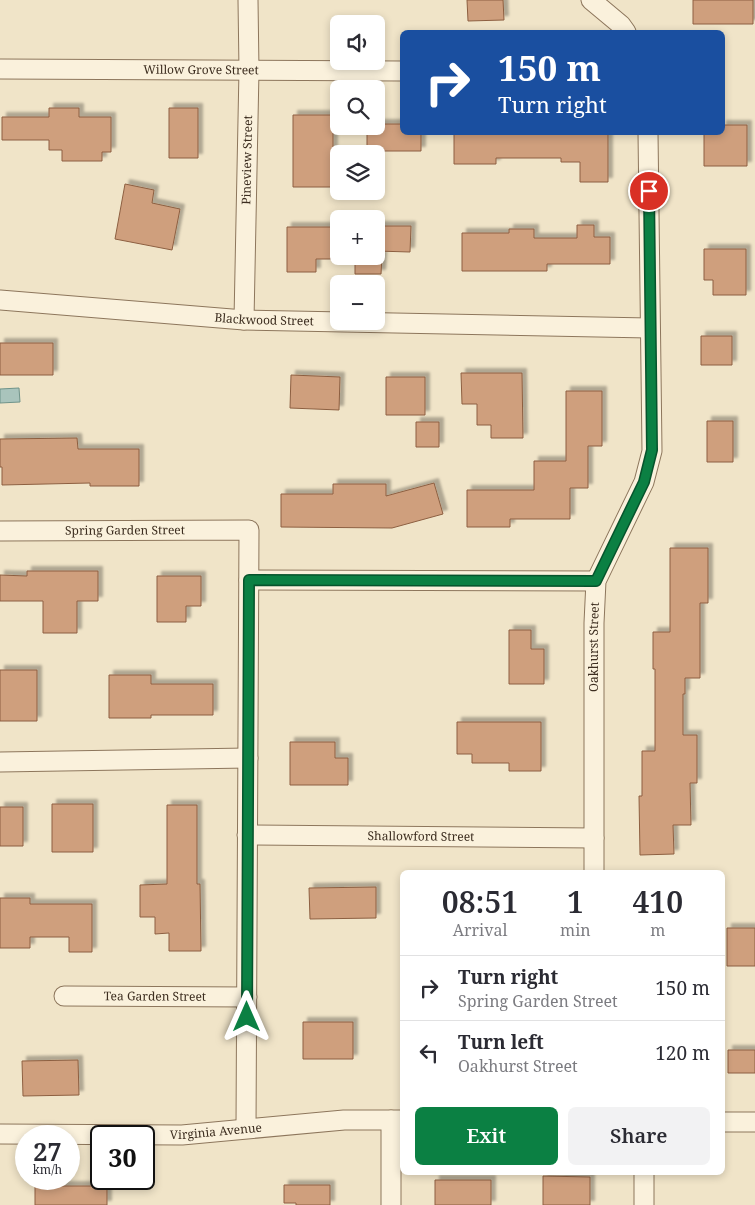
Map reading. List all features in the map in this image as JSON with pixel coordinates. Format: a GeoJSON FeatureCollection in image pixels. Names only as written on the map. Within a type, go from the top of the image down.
{"type":"FeatureCollection","features":[{"type":"Feature","properties":{"kind":"street","name":"Pineview Street"},"geometry":{"type":"LineString","coordinates":[[244,320],[249,70],[248,0]]}},
{"type":"Feature","properties":{"kind":"street"},"geometry":{"type":"LineString","coordinates":[[591,0],[624,30]]}},
{"type":"Feature","properties":{"kind":"street","name":"Willow Grove Street"},"geometry":{"type":"LineString","coordinates":[[0,69],[400,71]]}},
{"type":"Feature","properties":{"kind":"street","name":"Oakhurst Street"},"geometry":{"type":"LineString","coordinates":[[594,870],[594,623],[596,581],[644,482],[652,450],[648,135]]}},
{"type":"Feature","properties":{"kind":"street","name":"Blackwood Street"},"geometry":{"type":"LineString","coordinates":[[0,300],[244,320],[650,328]]}},
{"type":"Feature","properties":{"kind":"street","name":"Spring Garden Street"},"geometry":{"type":"LineString","coordinates":[[0,531],[249,530],[249,580]]}},
{"type":"Feature","properties":{"kind":"street"},"geometry":{"type":"LineString","coordinates":[[246,1128],[249,580],[596,581]]}},
{"type":"Feature","properties":{"kind":"street"},"geometry":{"type":"LineString","coordinates":[[0,762],[248,758]]}},
{"type":"Feature","properties":{"kind":"street","name":"Shallowford Street"},"geometry":{"type":"LineString","coordinates":[[247,835],[594,838]]}},
{"type":"Feature","properties":{"kind":"street","name":"Tea Garden Street"},"geometry":{"type":"LineString","coordinates":[[64,996],[247,997]]}},
{"type":"Feature","properties":{"kind":"street","name":"Virginia Avenue"},"geometry":{"type":"LineString","coordinates":[[0,1134],[182,1135],[344,1120],[397,1120]]}},
{"type":"Feature","properties":{"kind":"street"},"geometry":{"type":"LineString","coordinates":[[391,1205],[397,1120]]}},
{"type":"Feature","properties":{"kind":"street"},"geometry":{"type":"LineString","coordinates":[[725,1122],[755,1122]]}},
{"type":"Feature","properties":{"kind":"street"},"geometry":{"type":"LineString","coordinates":[[644,1175],[644,1205]]}},
{"type":"Feature","properties":{"kind":"water"},"geometry":{"type":"Polygon","coordinates":[[[19,388],[20,402],[0,403],[0,389],[19,388]]]}},
{"type":"Feature","properties":{"kind":"building"},"geometry":{"type":"Polygon","coordinates":[[[467,0],[503,0],[504,20],[468,21],[467,0]]]}},
{"type":"Feature","properties":{"kind":"building"},"geometry":{"type":"Polygon","coordinates":[[[693,0],[753,0],[753,24],[693,24],[693,0]]]}},
{"type":"Feature","properties":{"kind":"building"},"geometry":{"type":"Polygon","coordinates":[[[49,108],[79,108],[79,117],[111,117],[111,152],[102,152],[102,161],[62,161],[62,150],[49,150],[49,140],[2,140],[2,117],[49,117],[49,108]]]}},
{"type":"Feature","properties":{"kind":"building"},"geometry":{"type":"Polygon","coordinates":[[[169,108],[198,108],[198,158],[169,158],[169,108]]]}},
{"type":"Feature","properties":{"kind":"building"},"geometry":{"type":"Polygon","coordinates":[[[293,115],[330,115],[330,135],[333,135],[333,145],[330,145],[330,187],[293,187],[293,115]]]}},
{"type":"Feature","properties":{"kind":"building"},"geometry":{"type":"Polygon","coordinates":[[[385,124],[400,124],[400,135],[421,135],[421,151],[385,151],[385,145],[367,145],[367,135],[385,135],[385,124]]]}},
{"type":"Feature","properties":{"kind":"building"},"geometry":{"type":"Polygon","coordinates":[[[725,125],[747,125],[747,166],[704,166],[704,135],[725,135],[725,125]]]}},
{"type":"Feature","properties":{"kind":"building"},"geometry":{"type":"Polygon","coordinates":[[[454,135],[608,135],[608,182],[580,182],[580,162],[561,162],[561,158],[496,158],[496,164],[454,164],[454,135]]]}},
{"type":"Feature","properties":{"kind":"building"},"geometry":{"type":"Polygon","coordinates":[[[125,184],[154,190],[152,203],[180,209],[172,250],[115,239],[125,184]]]}},
{"type":"Feature","properties":{"kind":"building"},"geometry":{"type":"Polygon","coordinates":[[[577,225],[594,225],[594,237],[610,237],[610,264],[547,264],[547,271],[462,271],[462,233],[509,233],[509,229],[534,229],[534,238],[577,238],[577,225]]]}},
{"type":"Feature","properties":{"kind":"building"},"geometry":{"type":"Polygon","coordinates":[[[385,226],[411,226],[410,252],[385,251],[385,226]]]}},
{"type":"Feature","properties":{"kind":"building"},"geometry":{"type":"Polygon","coordinates":[[[287,227],[330,227],[330,259],[316,259],[316,272],[287,272],[287,227]]]}},
{"type":"Feature","properties":{"kind":"building"},"geometry":{"type":"Polygon","coordinates":[[[704,249],[746,249],[746,295],[713,295],[713,280],[704,280],[704,249]]]}},
{"type":"Feature","properties":{"kind":"building"},"geometry":{"type":"Polygon","coordinates":[[[355,265],[382,265],[381,274],[355,274],[355,265]]]}},
{"type":"Feature","properties":{"kind":"building"},"geometry":{"type":"Polygon","coordinates":[[[701,336],[732,336],[732,365],[701,365],[701,336]]]}},
{"type":"Feature","properties":{"kind":"building"},"geometry":{"type":"Polygon","coordinates":[[[0,343],[53,343],[53,375],[0,375],[0,343]]]}},
{"type":"Feature","properties":{"kind":"building"},"geometry":{"type":"Polygon","coordinates":[[[461,373],[522,373],[523,438],[491,438],[491,425],[477,425],[477,404],[462,404],[461,373]]]}},
{"type":"Feature","properties":{"kind":"building"},"geometry":{"type":"Polygon","coordinates":[[[291,375],[340,377],[339,410],[290,408],[291,375]]]}},
{"type":"Feature","properties":{"kind":"building"},"geometry":{"type":"Polygon","coordinates":[[[386,377],[425,377],[425,415],[386,415],[386,377]]]}},
{"type":"Feature","properties":{"kind":"building"},"geometry":{"type":"Polygon","coordinates":[[[566,391],[602,391],[602,446],[588,446],[588,488],[570,488],[570,519],[510,519],[510,527],[467,527],[467,490],[534,490],[534,461],[566,461],[566,391]]]}},
{"type":"Feature","properties":{"kind":"building"},"geometry":{"type":"Polygon","coordinates":[[[707,421],[733,421],[733,462],[707,462],[707,421]]]}},
{"type":"Feature","properties":{"kind":"building"},"geometry":{"type":"Polygon","coordinates":[[[416,422],[439,422],[439,447],[416,447],[416,422]]]}},
{"type":"Feature","properties":{"kind":"building"},"geometry":{"type":"Polygon","coordinates":[[[77,438],[78,449],[139,449],[139,486],[90,486],[90,483],[2,485],[0,439],[77,438]]]}},
{"type":"Feature","properties":{"kind":"building"},"geometry":{"type":"Polygon","coordinates":[[[434,483],[443,514],[392,528],[281,527],[281,494],[333,494],[333,484],[386,484],[386,496],[434,483]]]}},
{"type":"Feature","properties":{"kind":"building"},"geometry":{"type":"Polygon","coordinates":[[[670,548],[708,548],[708,603],[700,603],[700,678],[685,678],[685,694],[683,694],[683,735],[697,735],[697,783],[690,783],[691,825],[673,825],[674,854],[640,855],[639,796],[642,796],[642,751],[655,751],[653,632],[670,632],[670,548]]]}},
{"type":"Feature","properties":{"kind":"building"},"geometry":{"type":"Polygon","coordinates":[[[27,571],[98,571],[98,601],[77,601],[77,633],[43,633],[43,601],[0,601],[0,575],[27,576],[27,571]]]}},
{"type":"Feature","properties":{"kind":"building"},"geometry":{"type":"Polygon","coordinates":[[[157,576],[201,576],[201,606],[186,606],[186,622],[157,622],[157,576]]]}},
{"type":"Feature","properties":{"kind":"building"},"geometry":{"type":"Polygon","coordinates":[[[509,630],[531,630],[531,649],[544,649],[544,684],[509,684],[509,630]]]}},
{"type":"Feature","properties":{"kind":"building"},"geometry":{"type":"Polygon","coordinates":[[[0,670],[37,670],[37,721],[0,721],[0,670]]]}},
{"type":"Feature","properties":{"kind":"building"},"geometry":{"type":"Polygon","coordinates":[[[109,675],[151,675],[151,684],[213,684],[213,715],[151,715],[151,718],[109,718],[109,675]]]}},
{"type":"Feature","properties":{"kind":"building"},"geometry":{"type":"Polygon","coordinates":[[[457,722],[541,722],[541,771],[509,771],[509,763],[472,763],[472,754],[457,754],[457,722]]]}},
{"type":"Feature","properties":{"kind":"building"},"geometry":{"type":"Polygon","coordinates":[[[290,742],[335,742],[335,758],[348,758],[348,785],[290,785],[290,742]]]}},
{"type":"Feature","properties":{"kind":"building"},"geometry":{"type":"Polygon","coordinates":[[[52,804],[93,804],[93,852],[52,852],[52,804]]]}},
{"type":"Feature","properties":{"kind":"building"},"geometry":{"type":"Polygon","coordinates":[[[167,805],[197,805],[197,884],[200,884],[201,951],[169,951],[169,933],[155,934],[155,917],[140,917],[140,885],[167,884],[167,805]]]}},
{"type":"Feature","properties":{"kind":"building"},"geometry":{"type":"Polygon","coordinates":[[[0,807],[23,807],[23,846],[0,846],[0,807]]]}},
{"type":"Feature","properties":{"kind":"building"},"geometry":{"type":"Polygon","coordinates":[[[376,887],[376,918],[310,919],[309,888],[376,887]]]}},
{"type":"Feature","properties":{"kind":"building"},"geometry":{"type":"Polygon","coordinates":[[[0,898],[30,898],[30,904],[92,904],[92,952],[69,952],[69,937],[30,937],[30,948],[0,948],[0,898]]]}},
{"type":"Feature","properties":{"kind":"building"},"geometry":{"type":"Polygon","coordinates":[[[727,928],[755,928],[755,966],[727,966],[727,928]]]}},
{"type":"Feature","properties":{"kind":"building"},"geometry":{"type":"Polygon","coordinates":[[[303,1022],[353,1022],[353,1059],[303,1059],[303,1022]]]}},
{"type":"Feature","properties":{"kind":"building"},"geometry":{"type":"Polygon","coordinates":[[[728,1050],[755,1050],[755,1073],[728,1073],[728,1050]]]}},
{"type":"Feature","properties":{"kind":"building"},"geometry":{"type":"Polygon","coordinates":[[[78,1060],[79,1095],[23,1096],[22,1061],[78,1060]]]}},
{"type":"Feature","properties":{"kind":"building"},"geometry":{"type":"Polygon","coordinates":[[[543,1176],[590,1177],[590,1205],[543,1205],[543,1176]]]}},
{"type":"Feature","properties":{"kind":"building"},"geometry":{"type":"Polygon","coordinates":[[[435,1180],[491,1180],[491,1205],[435,1205],[435,1180]]]}},
{"type":"Feature","properties":{"kind":"building"},"geometry":{"type":"Polygon","coordinates":[[[284,1185],[330,1185],[330,1205],[284,1203],[284,1185]]]}},
{"type":"Feature","properties":{"kind":"building"},"geometry":{"type":"Polygon","coordinates":[[[80,1186],[90,1186],[90,1190],[107,1190],[107,1205],[35,1205],[35,1190],[80,1190],[80,1186]]]}},
{"type":"Feature","properties":{"kind":"route"},"geometry":{"type":"LineString","coordinates":[[247,1017],[249,580],[596,581],[644,482],[652,450],[649,191]]}}]}
